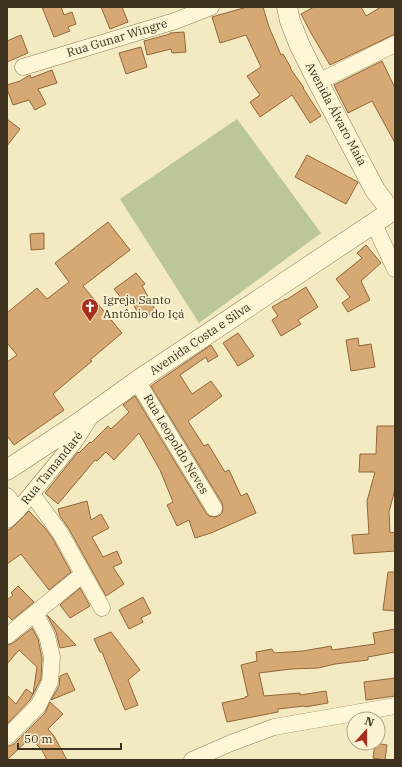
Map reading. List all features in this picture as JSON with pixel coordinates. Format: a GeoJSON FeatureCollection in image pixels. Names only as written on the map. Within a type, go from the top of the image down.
{"type":"FeatureCollection","features":[{"type":"Feature","properties":{"kind":"street","name":"Rua Gunar Wingre"},"geometry":{"type":"LineString","coordinates":[[23,67],[174,14],[211,7]]}},
{"type":"Feature","properties":{"kind":"street","name":"Avenida Álvaro Maia"},"geometry":{"type":"LineString","coordinates":[[287,7],[290,21],[300,46],[318,82],[375,190],[394,212]]}},
{"type":"Feature","properties":{"kind":"street"},"geometry":{"type":"LineString","coordinates":[[318,82],[395,44]]}},
{"type":"Feature","properties":{"kind":"street","name":"Avenida Costa e Silva"},"geometry":{"type":"LineString","coordinates":[[7,470],[93,413],[137,381],[394,212]]}},
{"type":"Feature","properties":{"kind":"street"},"geometry":{"type":"LineString","coordinates":[[374,224],[395,269]]}},
{"type":"Feature","properties":{"kind":"street","name":"Rua Leopoldo Neves"},"geometry":{"type":"LineString","coordinates":[[137,381],[214,508]]}},
{"type":"Feature","properties":{"kind":"street","name":"Rua Tamandaré"},"geometry":{"type":"LineString","coordinates":[[13,515],[75,442],[93,413]]}},
{"type":"Feature","properties":{"kind":"street"},"geometry":{"type":"LineString","coordinates":[[32,494],[61,534],[102,608]]}},
{"type":"Feature","properties":{"kind":"street"},"geometry":{"type":"LineString","coordinates":[[7,496],[13,515]]}},
{"type":"Feature","properties":{"kind":"street"},"geometry":{"type":"LineString","coordinates":[[7,636],[83,574]]}},
{"type":"Feature","properties":{"kind":"street"},"geometry":{"type":"LineString","coordinates":[[7,737],[38,706],[50,682],[52,657],[47,636],[35,613]]}},
{"type":"Feature","properties":{"kind":"street"},"geometry":{"type":"LineString","coordinates":[[192,760],[231,743],[274,728],[395,706]]}},
{"type":"Feature","properties":{"kind":"green space"},"geometry":{"type":"Polygon","coordinates":[[[237,119],[321,233],[199,323],[120,199],[237,119]]]}},
{"type":"Feature","properties":{"kind":"building"},"geometry":{"type":"Polygon","coordinates":[[[42,7],[61,7],[64,15],[72,12],[76,24],[68,27],[70,31],[54,37],[42,7]]]}},
{"type":"Feature","properties":{"kind":"building"},"geometry":{"type":"Polygon","coordinates":[[[101,7],[122,7],[128,22],[110,29],[101,7]]]}},
{"type":"Feature","properties":{"kind":"building"},"geometry":{"type":"Polygon","coordinates":[[[247,7],[263,7],[269,27],[281,55],[283,54],[290,68],[321,116],[310,123],[292,95],[260,117],[250,102],[260,95],[247,76],[261,67],[246,35],[220,43],[212,17],[247,7]]]}},
{"type":"Feature","properties":{"kind":"building"},"geometry":{"type":"Polygon","coordinates":[[[314,7],[361,7],[366,16],[381,7],[395,7],[395,34],[330,65],[301,14],[314,7]]]}},
{"type":"Feature","properties":{"kind":"building"},"geometry":{"type":"Polygon","coordinates":[[[184,32],[186,52],[172,53],[171,49],[147,55],[144,41],[170,33],[184,32]]]}},
{"type":"Feature","properties":{"kind":"building"},"geometry":{"type":"Polygon","coordinates":[[[21,35],[28,53],[7,62],[7,41],[21,35]]]}},
{"type":"Feature","properties":{"kind":"building"},"geometry":{"type":"Polygon","coordinates":[[[141,47],[147,67],[126,74],[119,53],[141,47]]]}},
{"type":"Feature","properties":{"kind":"building"},"geometry":{"type":"Polygon","coordinates":[[[382,61],[395,88],[395,143],[372,101],[348,113],[334,85],[382,61]]]}},
{"type":"Feature","properties":{"kind":"building"},"geometry":{"type":"Polygon","coordinates":[[[52,70],[57,83],[38,89],[46,104],[35,110],[29,100],[13,105],[7,85],[20,81],[30,75],[31,78],[52,70]]]}},
{"type":"Feature","properties":{"kind":"building"},"geometry":{"type":"Polygon","coordinates":[[[7,119],[20,129],[7,146],[7,119]]]}},
{"type":"Feature","properties":{"kind":"building"},"geometry":{"type":"Polygon","coordinates":[[[307,155],[358,182],[346,204],[295,177],[307,155]]]}},
{"type":"Feature","properties":{"kind":"building"},"geometry":{"type":"Polygon","coordinates":[[[108,222],[130,250],[83,286],[122,333],[53,394],[64,410],[14,445],[7,436],[7,362],[17,355],[7,343],[7,313],[37,288],[47,299],[69,282],[55,263],[108,222]]]}},
{"type":"Feature","properties":{"kind":"building"},"geometry":{"type":"Polygon","coordinates":[[[44,233],[44,249],[31,250],[30,234],[44,233]]]}},
{"type":"Feature","properties":{"kind":"building"},"geometry":{"type":"Polygon","coordinates":[[[366,245],[381,263],[361,281],[370,300],[348,312],[342,303],[350,297],[336,279],[362,258],[357,253],[366,245]]]}},
{"type":"Feature","properties":{"kind":"building"},"geometry":{"type":"Polygon","coordinates":[[[136,273],[145,284],[142,286],[156,311],[142,319],[128,296],[123,300],[114,289],[136,273]]]}},
{"type":"Feature","properties":{"kind":"building"},"geometry":{"type":"Polygon","coordinates":[[[306,287],[318,307],[298,320],[301,324],[281,336],[272,320],[278,316],[272,307],[306,287]]]}},
{"type":"Feature","properties":{"kind":"building"},"geometry":{"type":"Polygon","coordinates":[[[238,333],[254,356],[238,366],[223,343],[238,333]]]}},
{"type":"Feature","properties":{"kind":"building"},"geometry":{"type":"Polygon","coordinates":[[[358,338],[359,346],[371,344],[375,367],[351,371],[346,340],[358,338]]]}},
{"type":"Feature","properties":{"kind":"building"},"geometry":{"type":"Polygon","coordinates":[[[211,345],[218,356],[208,362],[206,357],[180,375],[192,394],[211,381],[222,396],[188,421],[204,446],[208,444],[225,472],[229,470],[241,496],[247,493],[256,513],[211,533],[195,538],[189,520],[177,526],[167,505],[173,502],[160,470],[139,433],[114,460],[106,452],[97,461],[95,460],[58,504],[45,493],[78,452],[79,453],[90,442],[91,443],[108,426],[111,429],[129,412],[123,405],[135,396],[206,513],[209,516],[219,516],[222,513],[222,503],[151,386],[211,345]]]}},
{"type":"Feature","properties":{"kind":"building"},"geometry":{"type":"Polygon","coordinates":[[[377,426],[395,426],[395,489],[389,512],[390,533],[395,532],[395,551],[354,554],[352,535],[369,534],[367,501],[375,472],[359,472],[360,454],[376,454],[377,426]]]}},
{"type":"Feature","properties":{"kind":"building"},"geometry":{"type":"Polygon","coordinates":[[[87,501],[91,520],[101,514],[109,528],[92,537],[103,557],[117,551],[122,563],[113,567],[124,584],[106,596],[69,529],[60,516],[58,509],[87,501]]]}},
{"type":"Feature","properties":{"kind":"building"},"geometry":{"type":"Polygon","coordinates":[[[29,511],[53,539],[71,572],[49,590],[21,554],[7,564],[7,531],[29,511]]]}},
{"type":"Feature","properties":{"kind":"building"},"geometry":{"type":"Polygon","coordinates":[[[388,572],[395,572],[395,611],[383,610],[388,572]]]}},
{"type":"Feature","properties":{"kind":"building"},"geometry":{"type":"Polygon","coordinates":[[[18,586],[34,602],[12,620],[7,615],[7,600],[13,595],[11,593],[18,586]]]}},
{"type":"Feature","properties":{"kind":"building"},"geometry":{"type":"Polygon","coordinates":[[[80,588],[90,606],[70,618],[60,605],[80,588]]]}},
{"type":"Feature","properties":{"kind":"building"},"geometry":{"type":"Polygon","coordinates":[[[143,597],[151,613],[141,618],[143,622],[129,629],[119,610],[143,597]]]}},
{"type":"Feature","properties":{"kind":"building"},"geometry":{"type":"Polygon","coordinates":[[[47,615],[76,645],[60,648],[56,632],[47,615]]]}},
{"type":"Feature","properties":{"kind":"building"},"geometry":{"type":"Polygon","coordinates":[[[32,628],[38,639],[42,658],[41,679],[30,700],[7,724],[7,695],[16,704],[26,689],[33,694],[37,667],[19,650],[7,664],[7,645],[13,643],[32,628]]]}},
{"type":"Feature","properties":{"kind":"building"},"geometry":{"type":"Polygon","coordinates":[[[395,629],[395,652],[368,657],[368,660],[335,664],[318,668],[291,669],[259,673],[264,696],[300,693],[300,695],[326,691],[328,703],[305,707],[278,709],[278,712],[227,722],[222,703],[248,696],[241,665],[257,661],[256,652],[272,649],[274,653],[303,651],[331,646],[332,650],[375,644],[373,633],[395,629]]]}},
{"type":"Feature","properties":{"kind":"building"},"geometry":{"type":"Polygon","coordinates":[[[111,632],[140,670],[128,680],[138,705],[125,710],[102,652],[100,652],[94,639],[111,632]]]}},
{"type":"Feature","properties":{"kind":"building"},"geometry":{"type":"Polygon","coordinates":[[[67,673],[75,690],[51,700],[59,686],[60,676],[67,673]]]}},
{"type":"Feature","properties":{"kind":"building"},"geometry":{"type":"Polygon","coordinates":[[[395,678],[395,696],[366,700],[364,682],[395,678]]]}},
{"type":"Feature","properties":{"kind":"building"},"geometry":{"type":"Polygon","coordinates":[[[50,702],[63,714],[48,729],[54,736],[67,760],[47,760],[42,750],[30,738],[7,760],[7,746],[14,744],[45,713],[50,702]]]}},
{"type":"Feature","properties":{"kind":"building"},"geometry":{"type":"Polygon","coordinates":[[[387,745],[385,760],[373,758],[374,751],[386,751],[387,745]]]}},
{"type":"Feature","properties":{"kind":"place","name":"Igreja Santo Antônio do Içá"},"geometry":{"type":"Point","coordinates":[90,322]}}]}
